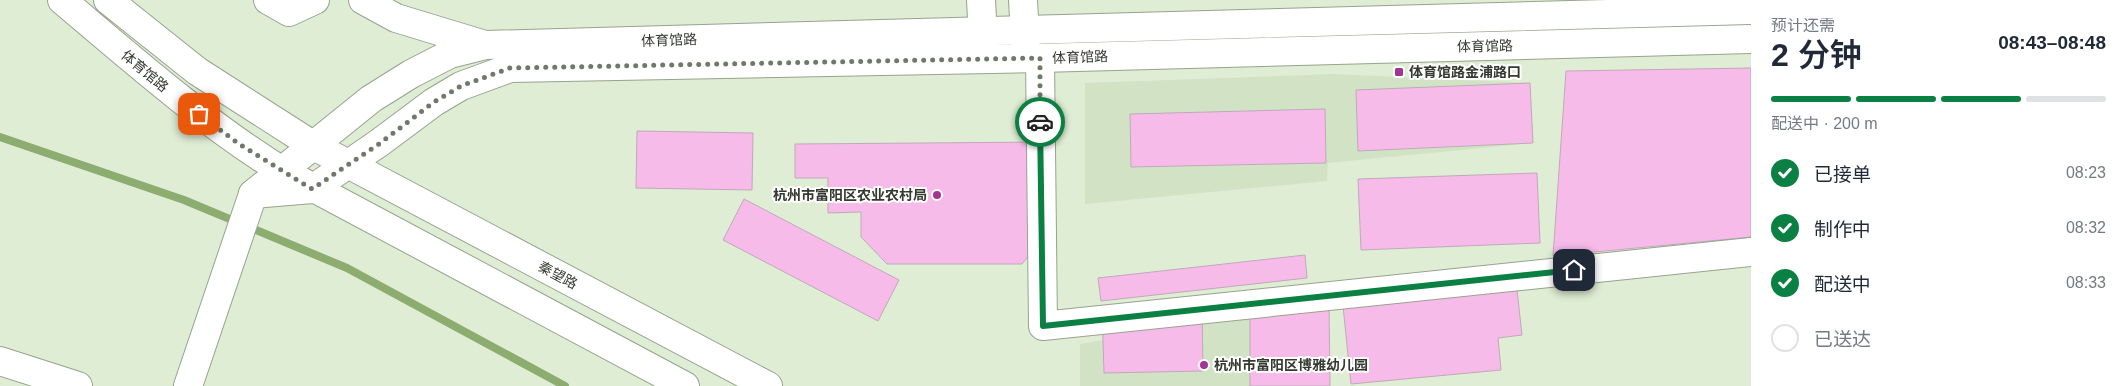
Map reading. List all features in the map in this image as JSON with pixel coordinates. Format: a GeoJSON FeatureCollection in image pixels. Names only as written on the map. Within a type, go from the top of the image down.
{"type":"FeatureCollection","features":[{"type":"Feature","properties":{"kind":"main road","name":"体育馆路"},"geometry":{"type":"LineString","coordinates":[[62,0],[172,94],[239,144],[312,189],[379,144],[434,102],[461,86],[510,68],[1033,58],[1751,39]]}},
{"type":"Feature","properties":{"kind":"main road"},"geometry":{"type":"LineString","coordinates":[[108,0],[197,71],[314,146],[347,164]]}},
{"type":"Feature","properties":{"kind":"main road"},"geometry":{"type":"LineString","coordinates":[[268,0],[289,12],[315,0]]}},
{"type":"Feature","properties":{"kind":"main road","name":"体育馆路"},"geometry":{"type":"LineString","coordinates":[[362,0],[396,18],[486,45]]}},
{"type":"Feature","properties":{"kind":"main road"},"geometry":{"type":"LineString","coordinates":[[981,0],[984,59]]}},
{"type":"Feature","properties":{"kind":"main road"},"geometry":{"type":"LineString","coordinates":[[1023,0],[1025,30],[1033,58],[1043,326],[1751,252]]}},
{"type":"Feature","properties":{"kind":"main road","name":"体育馆路"},"geometry":{"type":"LineString","coordinates":[[250,199],[371,100],[411,74],[450,54],[486,45],[1751,10]]}},
{"type":"Feature","properties":{"kind":"main road"},"geometry":{"type":"LineString","coordinates":[[486,45],[510,68]]}},
{"type":"Feature","properties":{"kind":"main road","name":"秦望路"},"geometry":{"type":"LineString","coordinates":[[347,164],[768,386]]}},
{"type":"Feature","properties":{"kind":"main road"},"geometry":{"type":"LineString","coordinates":[[188,386],[250,199],[312,189],[685,386]]}},
{"type":"Feature","properties":{"kind":"main road"},"geometry":{"type":"LineString","coordinates":[[0,361],[78,386]]}},
{"type":"Feature","properties":{"kind":"shaded area"},"geometry":{"type":"Polygon","coordinates":[[[1332,74],[1530,83],[1533,143],[1328,163],[1327,181],[1085,204],[1085,83],[1332,74]]]}},
{"type":"Feature","properties":{"kind":"shaded area","name":"杭州市富阳区博雅幼儿园"},"geometry":{"type":"Polygon","coordinates":[[[1329,302],[1327,386],[1080,386],[1080,344],[1329,302]]]}},
{"type":"Feature","properties":{"kind":"building"},"geometry":{"type":"Polygon","coordinates":[[[1751,68],[1751,237],[1553,256],[1566,71],[1751,68]]]}},
{"type":"Feature","properties":{"kind":"building"},"geometry":{"type":"Polygon","coordinates":[[[1530,83],[1533,143],[1358,151],[1356,90],[1530,83]]]}},
{"type":"Feature","properties":{"kind":"building"},"geometry":{"type":"Polygon","coordinates":[[[1325,109],[1326,163],[1131,167],[1130,114],[1325,109]]]}},
{"type":"Feature","properties":{"kind":"building"},"geometry":{"type":"Polygon","coordinates":[[[637,131],[753,133],[752,190],[636,188],[637,131]]]}},
{"type":"Feature","properties":{"kind":"building","name":"杭州市富阳区农业农村局"},"geometry":{"type":"Polygon","coordinates":[[[1045,142],[1046,235],[1022,264],[887,264],[861,237],[861,212],[828,213],[828,178],[795,178],[795,144],[1045,142]]]}},
{"type":"Feature","properties":{"kind":"building"},"geometry":{"type":"Polygon","coordinates":[[[1537,173],[1540,243],[1361,250],[1358,179],[1537,173]]]}},
{"type":"Feature","properties":{"kind":"building"},"geometry":{"type":"Polygon","coordinates":[[[744,199],[899,280],[878,321],[723,240],[744,199]]]}},
{"type":"Feature","properties":{"kind":"building"},"geometry":{"type":"Polygon","coordinates":[[[1305,255],[1307,278],[1101,301],[1098,278],[1305,255]]]}},
{"type":"Feature","properties":{"kind":"building"},"geometry":{"type":"Polygon","coordinates":[[[1517,290],[1522,335],[1498,338],[1501,370],[1351,384],[1343,306],[1517,290]]]}},
{"type":"Feature","properties":{"kind":"building"},"geometry":{"type":"Polygon","coordinates":[[[1250,302],[1329,302],[1330,386],[1250,386],[1250,302]]]}},
{"type":"Feature","properties":{"kind":"building"},"geometry":{"type":"Polygon","coordinates":[[[1202,308],[1203,371],[1104,373],[1102,310],[1202,308]]]}},
{"type":"Feature","properties":{"kind":"waterway"},"geometry":{"type":"LineString","coordinates":[[0,137],[184,200],[347,268],[565,386]]}},
{"type":"Feature","properties":{"kind":"way so far"},"geometry":{"type":"LineString","coordinates":[[199,114],[239,144],[312,189],[379,144],[434,102],[461,86],[510,68],[1040,58],[1040,122]]}},
{"type":"Feature","properties":{"kind":"place","name":"体育馆路金浦路口"},"geometry":{"type":"Point","coordinates":[1399,72]}},
{"type":"Feature","properties":{"kind":"place","name":"杭州市富阳区农业农村局"},"geometry":{"type":"Point","coordinates":[937,195]}},
{"type":"Feature","properties":{"kind":"place","name":"杭州市富阳区博雅幼儿园"},"geometry":{"type":"Point","coordinates":[1204,365]}},
{"type":"Feature","properties":{"kind":"route"},"geometry":{"type":"LineString","coordinates":[[1040,122],[1043,326],[1574,270]]}}]}
